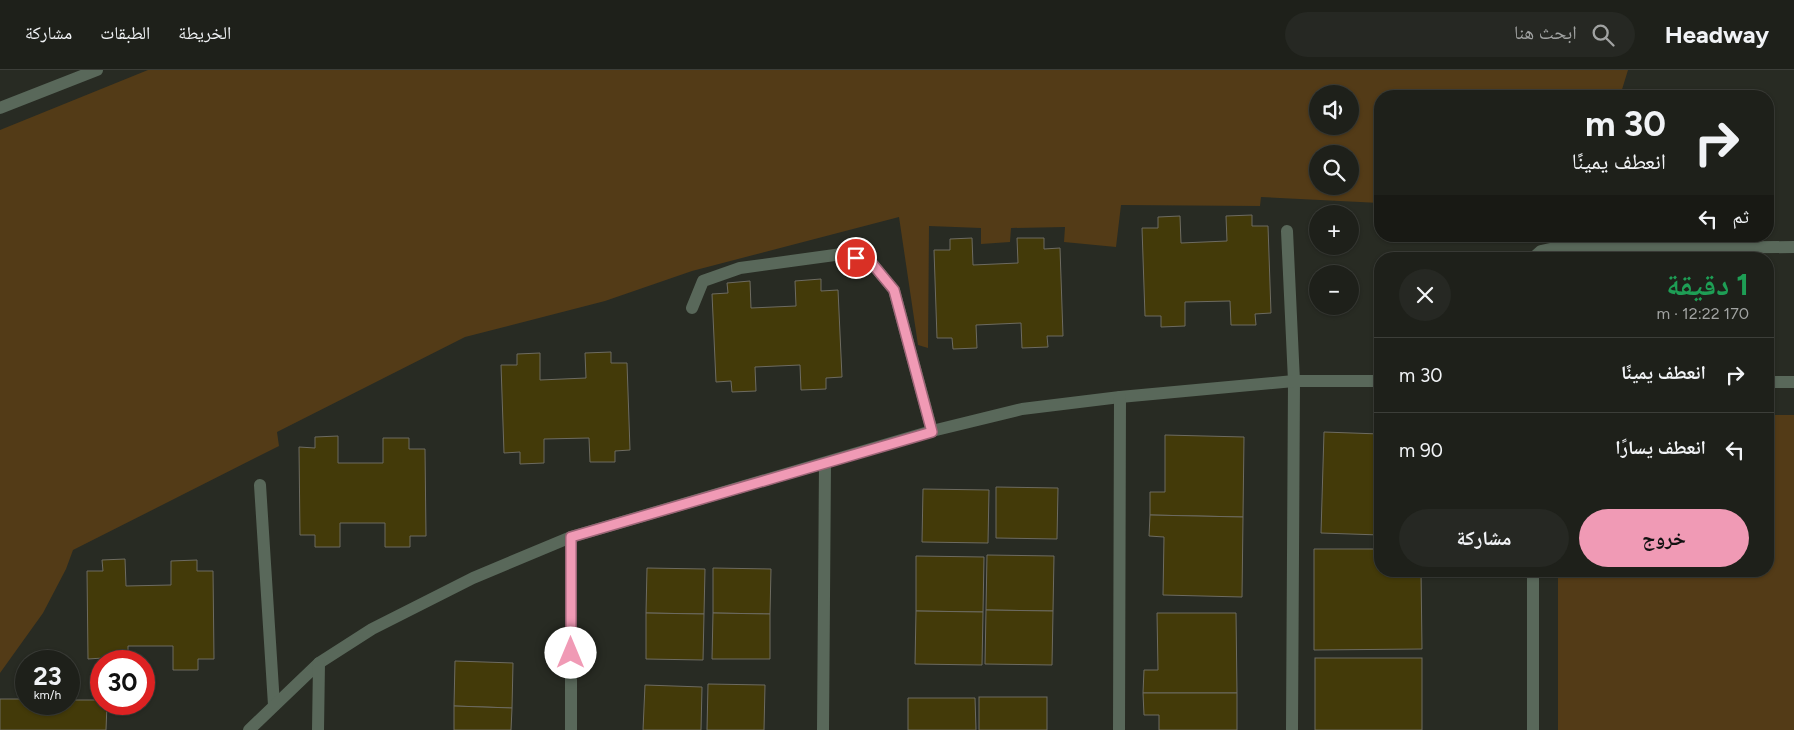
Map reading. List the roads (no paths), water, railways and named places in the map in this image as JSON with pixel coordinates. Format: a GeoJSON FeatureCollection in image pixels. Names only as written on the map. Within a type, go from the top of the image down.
{"type":"FeatureCollection","features":[{"type":"Feature","properties":{"kind":"street"},"geometry":{"type":"LineString","coordinates":[[0,108],[97,70]]}},
{"type":"Feature","properties":{"kind":"street"},"geometry":{"type":"LineString","coordinates":[[1287,231],[1294,381],[1292,730]]}},
{"type":"Feature","properties":{"kind":"street"},"geometry":{"type":"LineString","coordinates":[[1540,252],[1550,248],[1794,247]]}},
{"type":"Feature","properties":{"kind":"street"},"geometry":{"type":"LineString","coordinates":[[692,308],[704,281],[740,268],[842,254],[870,261],[894,290],[932,432]]}},
{"type":"Feature","properties":{"kind":"street"},"geometry":{"type":"LineString","coordinates":[[249,730],[319,663],[372,629],[464,582],[571,537],[932,432],[1022,409],[1120,397],[1294,381],[1374,381]]}},
{"type":"Feature","properties":{"kind":"street"},"geometry":{"type":"LineString","coordinates":[[1774,382],[1794,382]]}},
{"type":"Feature","properties":{"kind":"street"},"geometry":{"type":"LineString","coordinates":[[1119,730],[1120,397]]}},
{"type":"Feature","properties":{"kind":"street"},"geometry":{"type":"LineString","coordinates":[[823,730],[825,464]]}},
{"type":"Feature","properties":{"kind":"street"},"geometry":{"type":"LineString","coordinates":[[260,485],[274,705]]}},
{"type":"Feature","properties":{"kind":"street"},"geometry":{"type":"LineString","coordinates":[[571,537],[571,730]]}},
{"type":"Feature","properties":{"kind":"street"},"geometry":{"type":"LineString","coordinates":[[1532,730],[1533,577]]}},
{"type":"Feature","properties":{"kind":"street"},"geometry":{"type":"LineString","coordinates":[[318,730],[319,663]]}}]}
